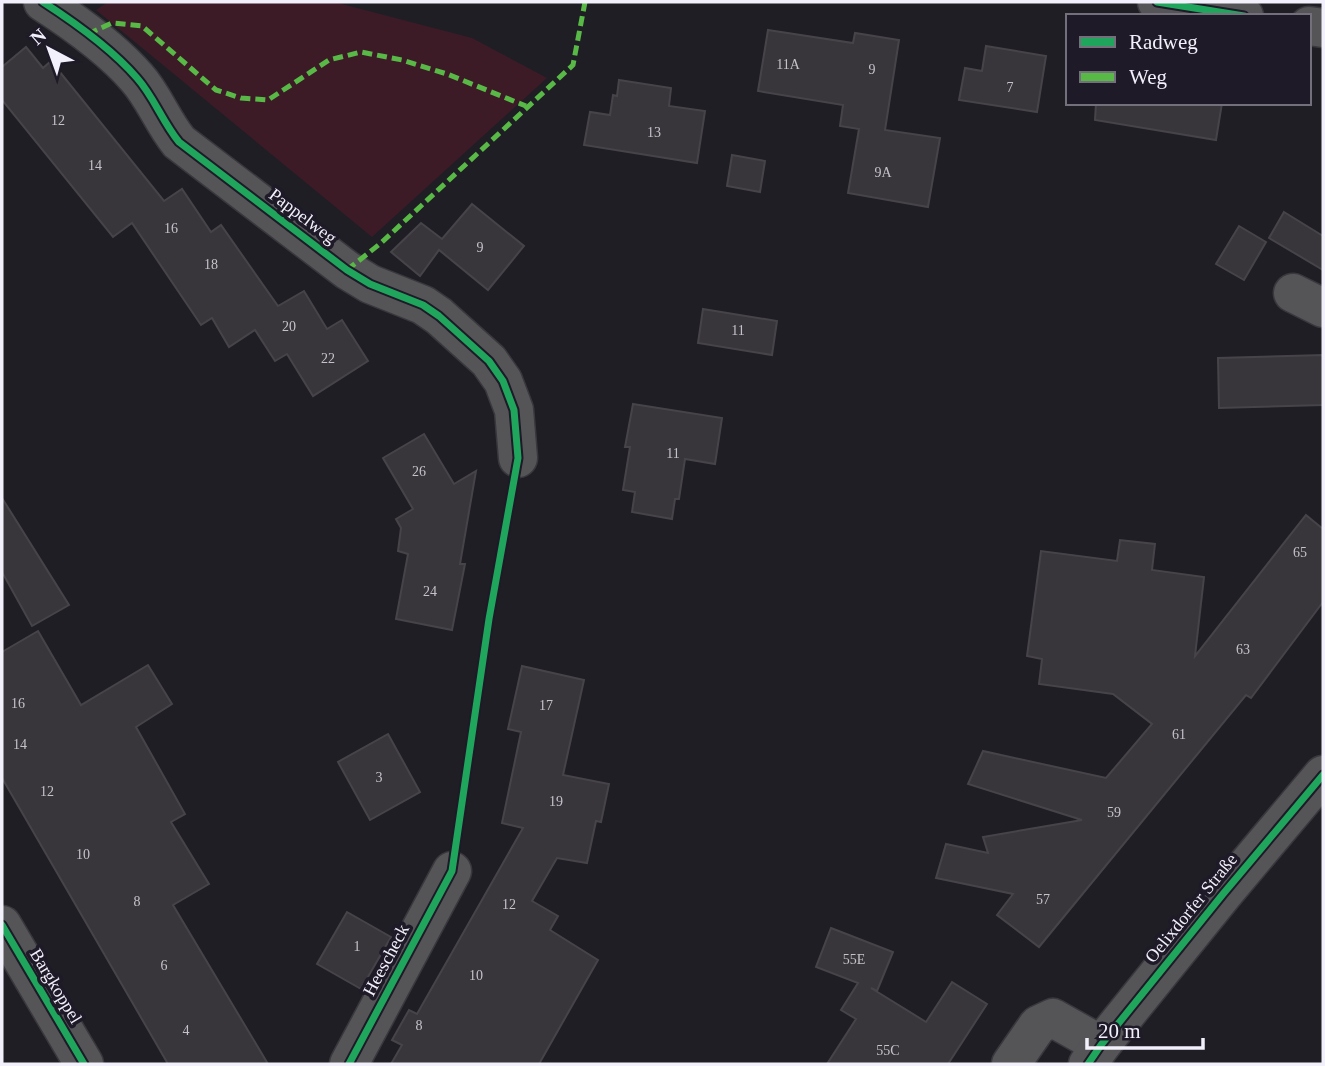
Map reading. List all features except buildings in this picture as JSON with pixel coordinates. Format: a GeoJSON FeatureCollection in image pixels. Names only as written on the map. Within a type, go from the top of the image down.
{"type":"FeatureCollection","features":[{"type":"Feature","properties":{"kind":"street","name":"Pappelweg"},"geometry":{"type":"LineString","coordinates":[[43,2],[88,34],[136,77],[152,99],[163,123],[179,142],[347,270],[370,284],[423,305],[439,316],[489,361],[503,381],[514,410],[519,458]]}},
{"type":"Feature","properties":{"kind":"street"},"geometry":{"type":"LineString","coordinates":[[1157,2],[1232,14]]}},
{"type":"Feature","properties":{"kind":"street","name":"Oelixdorfer Straße"},"geometry":{"type":"LineString","coordinates":[[1094,1055],[1247,864],[1323,775]]}},
{"type":"Feature","properties":{"kind":"street","name":"Heescheck"},"geometry":{"type":"LineString","coordinates":[[349,1064],[452,871]]}},
{"type":"Feature","properties":{"kind":"street","name":"Bargkoppel"},"geometry":{"type":"LineString","coordinates":[[2,925],[84,1064]]}},
{"type":"Feature","properties":{"kind":"street"},"geometry":{"type":"LineString","coordinates":[[1011,1064],[1038,1025],[1053,1018],[1094,1055]]}},
{"type":"Feature","properties":{"kind":"shaded area"},"geometry":{"type":"Polygon","coordinates":[[[108,2],[334,2],[472,38],[547,78],[372,237],[96,10],[108,2]]]}},
{"type":"Feature","properties":{"kind":"marked path"},"geometry":{"type":"LineString","coordinates":[[347,270],[381,243],[573,65],[585,2]]}},
{"type":"Feature","properties":{"kind":"marked path"},"geometry":{"type":"LineString","coordinates":[[88,34],[112,23],[142,26],[216,90],[241,98],[268,100],[329,60],[361,52],[402,60],[447,74],[526,106]]}},
{"type":"Feature","properties":{"kind":"cycle path"},"geometry":{"type":"LineString","coordinates":[[43,2],[92,37],[127,67],[143,85],[179,142],[347,270],[370,284],[423,305],[439,316],[489,361],[503,381],[514,410],[518,458],[489,619],[452,871],[349,1064]]}},
{"type":"Feature","properties":{"kind":"cycle path"},"geometry":{"type":"LineString","coordinates":[[1157,2],[1232,14]]}},
{"type":"Feature","properties":{"kind":"cycle path"},"geometry":{"type":"LineString","coordinates":[[1088,1064],[1223,894],[1323,775]]}},
{"type":"Feature","properties":{"kind":"cycle path"},"geometry":{"type":"LineString","coordinates":[[2,925],[84,1064]]}}]}
